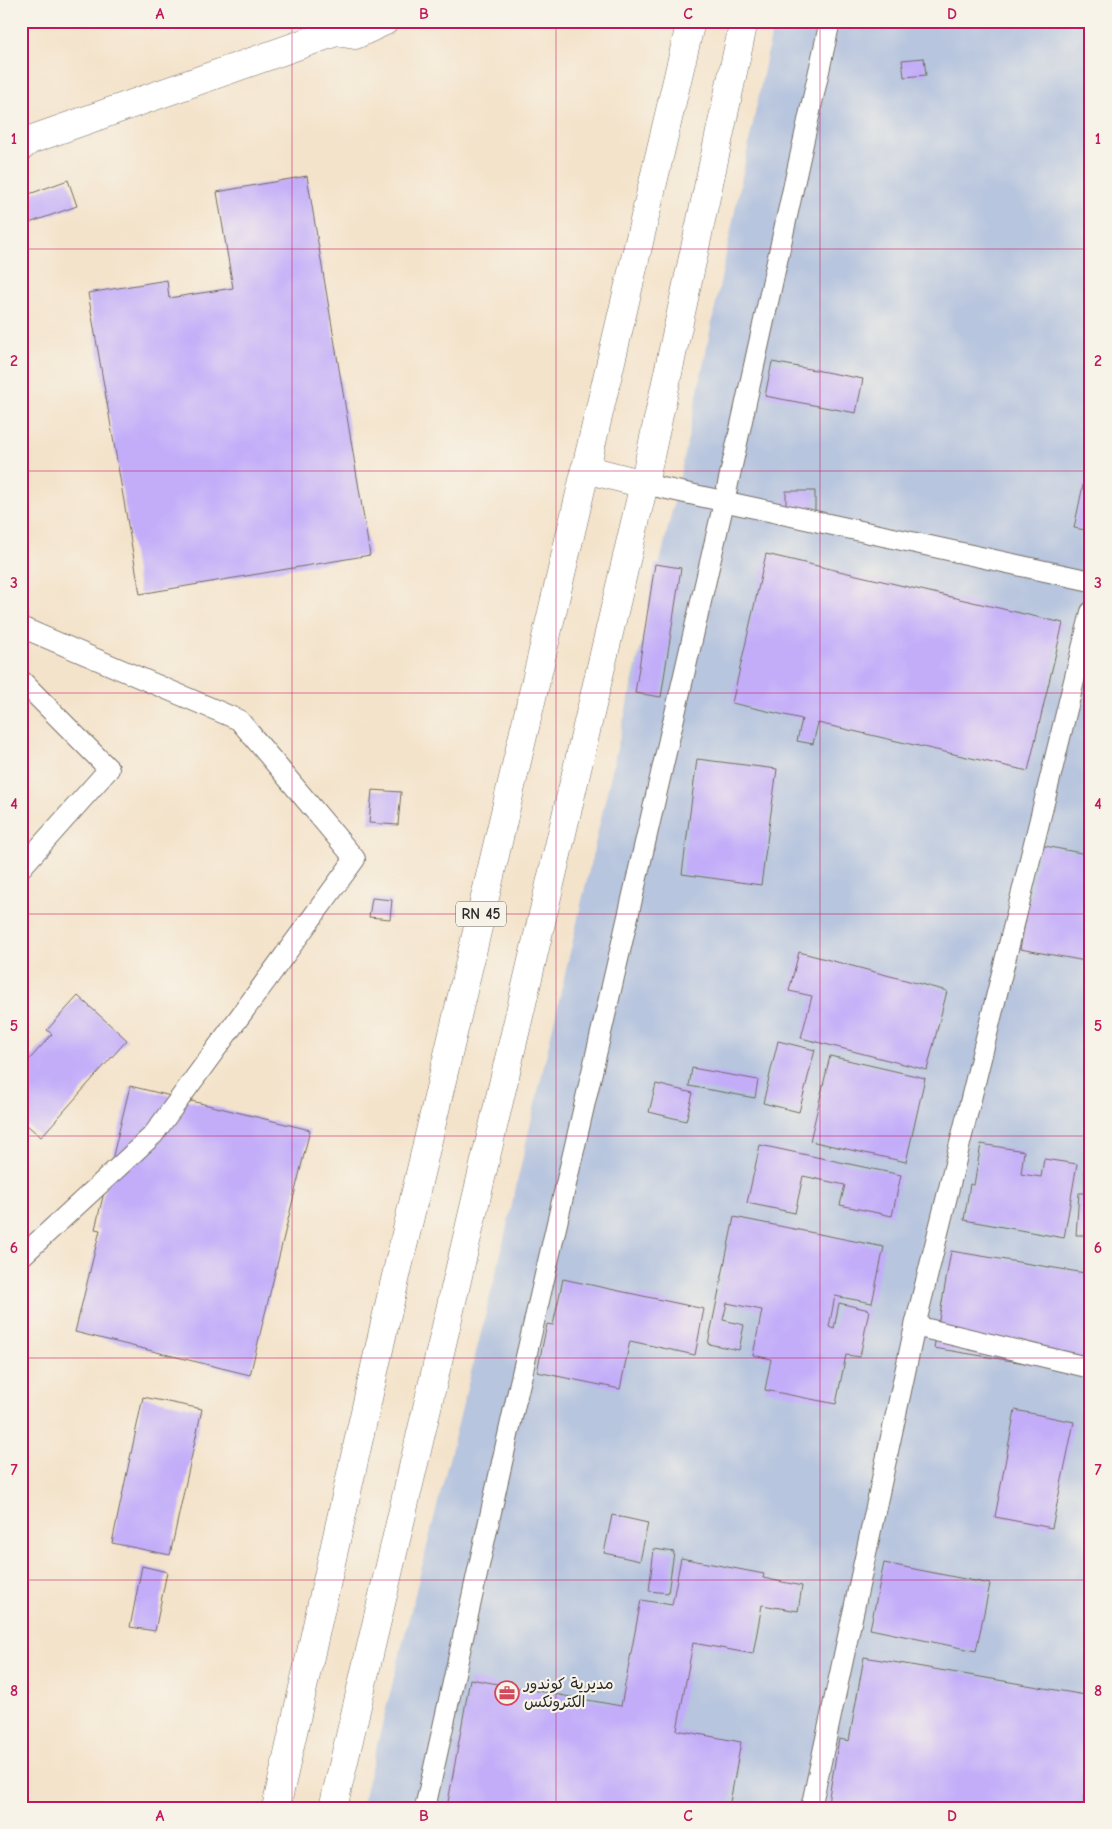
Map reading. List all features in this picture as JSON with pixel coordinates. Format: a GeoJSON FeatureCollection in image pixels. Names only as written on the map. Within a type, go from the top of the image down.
{"type":"FeatureCollection","features":[{"type":"Feature","properties":{"kind":"main road"},"geometry":{"type":"LineString","coordinates":[[21,147],[30,140],[340,27],[355,35],[385,21]]}},
{"type":"Feature","properties":{"kind":"main road","name":"RN 45"},"geometry":{"type":"LineString","coordinates":[[276,1808],[384,1327],[691,21]]}},
{"type":"Feature","properties":{"kind":"main road"},"geometry":{"type":"LineString","coordinates":[[333,1808],[644,484],[744,21]]}},
{"type":"Feature","properties":{"kind":"main road"},"geometry":{"type":"LineString","coordinates":[[585,469],[644,484]]}},
{"type":"Feature","properties":{"kind":"lane"},"geometry":{"type":"LineString","coordinates":[[425,1808],[511,1423],[724,502],[830,21]]}},
{"type":"Feature","properties":{"kind":"lane"},"geometry":{"type":"LineString","coordinates":[[644,484],[1091,581]]}},
{"type":"Feature","properties":{"kind":"lane"},"geometry":{"type":"LineString","coordinates":[[811,1808],[915,1326],[1091,612]]}},
{"type":"Feature","properties":{"kind":"lane"},"geometry":{"type":"LineString","coordinates":[[21,627],[239,720],[355,859],[153,1135],[21,1257]]}},
{"type":"Feature","properties":{"kind":"lane"},"geometry":{"type":"LineString","coordinates":[[21,680],[109,769],[21,868]]}},
{"type":"Feature","properties":{"kind":"lane"},"geometry":{"type":"LineString","coordinates":[[915,1326],[1091,1368]]}},
{"type":"Feature","properties":{"kind":"shaded area"},"geometry":{"type":"Polygon","coordinates":[[[774,21],[1091,21],[1091,1808],[361,1808],[497,1269],[684,458],[774,21]]]}},
{"type":"Feature","properties":{"kind":"building"},"geometry":{"type":"Polygon","coordinates":[[[924,58],[926,75],[904,77],[902,60],[924,58]]]}},
{"type":"Feature","properties":{"kind":"building"},"geometry":{"type":"Polygon","coordinates":[[[307,176],[370,555],[140,594],[88,293],[167,280],[169,298],[233,288],[217,192],[307,176]]]}},
{"type":"Feature","properties":{"kind":"building"},"geometry":{"type":"Polygon","coordinates":[[[68,180],[77,206],[29,223],[21,197],[68,180]]]}},
{"type":"Feature","properties":{"kind":"building"},"geometry":{"type":"Polygon","coordinates":[[[772,362],[863,379],[856,413],[765,396],[772,362]]]}},
{"type":"Feature","properties":{"kind":"building"},"geometry":{"type":"Polygon","coordinates":[[[1091,452],[1091,531],[1074,528],[1091,452]]]}},
{"type":"Feature","properties":{"kind":"building"},"geometry":{"type":"Polygon","coordinates":[[[786,491],[815,491],[815,523],[786,522],[786,491]]]}},
{"type":"Feature","properties":{"kind":"building"},"geometry":{"type":"Polygon","coordinates":[[[766,554],[1063,623],[1028,771],[818,723],[813,744],[797,741],[802,719],[732,703],[766,554]]]}},
{"type":"Feature","properties":{"kind":"building"},"geometry":{"type":"Polygon","coordinates":[[[655,564],[681,568],[661,697],[635,693],[655,564]]]}},
{"type":"Feature","properties":{"kind":"building"},"geometry":{"type":"Polygon","coordinates":[[[697,759],[777,769],[761,885],[682,874],[697,759]]]}},
{"type":"Feature","properties":{"kind":"building"},"geometry":{"type":"Polygon","coordinates":[[[372,790],[401,792],[398,825],[369,823],[372,790]]]}},
{"type":"Feature","properties":{"kind":"building"},"geometry":{"type":"Polygon","coordinates":[[[1040,845],[1091,855],[1091,962],[1020,949],[1040,845]]]}},
{"type":"Feature","properties":{"kind":"building"},"geometry":{"type":"Polygon","coordinates":[[[372,898],[392,900],[390,919],[369,917],[372,898]]]}},
{"type":"Feature","properties":{"kind":"building"},"geometry":{"type":"Polygon","coordinates":[[[799,952],[947,991],[927,1070],[801,1038],[812,996],[789,991],[799,952]]]}},
{"type":"Feature","properties":{"kind":"building"},"geometry":{"type":"Polygon","coordinates":[[[78,996],[127,1040],[41,1137],[21,1120],[21,1069],[52,1034],[47,1030],[78,996]]]}},
{"type":"Feature","properties":{"kind":"building"},"geometry":{"type":"Polygon","coordinates":[[[778,1041],[815,1050],[799,1112],[763,1103],[778,1041]]]}},
{"type":"Feature","properties":{"kind":"building"},"geometry":{"type":"Polygon","coordinates":[[[830,1056],[925,1078],[906,1162],[810,1141],[830,1056]]]}},
{"type":"Feature","properties":{"kind":"building"},"geometry":{"type":"Polygon","coordinates":[[[692,1068],[758,1080],[755,1098],[689,1086],[692,1068]]]}},
{"type":"Feature","properties":{"kind":"building"},"geometry":{"type":"Polygon","coordinates":[[[656,1084],[693,1093],[686,1121],[649,1112],[656,1084]]]}},
{"type":"Feature","properties":{"kind":"building"},"geometry":{"type":"Polygon","coordinates":[[[130,1086],[310,1130],[250,1375],[75,1332],[100,1230],[95,1229],[130,1086]]]}},
{"type":"Feature","properties":{"kind":"building"},"geometry":{"type":"Polygon","coordinates":[[[981,1144],[1024,1151],[1021,1174],[1041,1177],[1044,1159],[1077,1164],[1064,1238],[964,1220],[970,1184],[974,1185],[981,1144]]]}},
{"type":"Feature","properties":{"kind":"building"},"geometry":{"type":"Polygon","coordinates":[[[760,1145],[901,1175],[892,1216],[840,1205],[845,1185],[803,1176],[795,1213],[747,1203],[760,1145]]]}},
{"type":"Feature","properties":{"kind":"building"},"geometry":{"type":"Polygon","coordinates":[[[1085,1170],[1091,1170],[1091,1192],[1085,1192],[1085,1170]]]}},
{"type":"Feature","properties":{"kind":"building"},"geometry":{"type":"Polygon","coordinates":[[[1079,1193],[1091,1193],[1091,1235],[1076,1235],[1079,1193]]]}},
{"type":"Feature","properties":{"kind":"building"},"geometry":{"type":"Polygon","coordinates":[[[734,1217],[884,1247],[872,1303],[835,1296],[829,1327],[834,1329],[839,1303],[869,1310],[860,1357],[846,1355],[836,1404],[765,1390],[771,1359],[753,1355],[762,1310],[727,1303],[723,1320],[744,1325],[739,1350],[708,1344],[734,1217]]]}},
{"type":"Feature","properties":{"kind":"building"},"geometry":{"type":"Polygon","coordinates":[[[951,1251],[1091,1274],[1091,1374],[934,1348],[951,1251]]]}},
{"type":"Feature","properties":{"kind":"building"},"geometry":{"type":"Polygon","coordinates":[[[563,1279],[704,1309],[695,1355],[630,1341],[620,1389],[537,1372],[547,1324],[553,1325],[563,1279]]]}},
{"type":"Feature","properties":{"kind":"building"},"geometry":{"type":"Polygon","coordinates":[[[143,1397],[202,1409],[170,1555],[112,1543],[143,1397]]]}},
{"type":"Feature","properties":{"kind":"building"},"geometry":{"type":"Polygon","coordinates":[[[1015,1410],[1074,1422],[1052,1528],[995,1517],[1015,1410]]]}},
{"type":"Feature","properties":{"kind":"building"},"geometry":{"type":"Polygon","coordinates":[[[612,1515],[648,1523],[640,1561],[604,1553],[612,1515]]]}},
{"type":"Feature","properties":{"kind":"building"},"geometry":{"type":"Polygon","coordinates":[[[654,1549],[674,1552],[668,1593],[649,1591],[654,1549]]]}},
{"type":"Feature","properties":{"kind":"building","name":"مديرية كوندور الكترونكس"},"geometry":{"type":"Polygon","coordinates":[[[681,1558],[764,1574],[763,1578],[802,1586],[798,1611],[762,1605],[753,1654],[693,1643],[677,1730],[741,1742],[729,1808],[447,1808],[470,1679],[621,1706],[641,1600],[672,1605],[681,1558]]]}},
{"type":"Feature","properties":{"kind":"building"},"geometry":{"type":"Polygon","coordinates":[[[884,1563],[990,1584],[976,1651],[870,1629],[884,1563]]]}},
{"type":"Feature","properties":{"kind":"building"},"geometry":{"type":"Polygon","coordinates":[[[142,1566],[167,1572],[155,1631],[130,1627],[142,1566]]]}},
{"type":"Feature","properties":{"kind":"building"},"geometry":{"type":"Polygon","coordinates":[[[864,1657],[1091,1696],[1091,1791],[1086,1790],[1083,1808],[827,1808],[839,1739],[849,1741],[864,1657]]]}},
{"type":"Feature","properties":{"kind":"place","name":"مديرية كوندور الكترونكس"},"geometry":{"type":"Point","coordinates":[507,1693]}}]}
